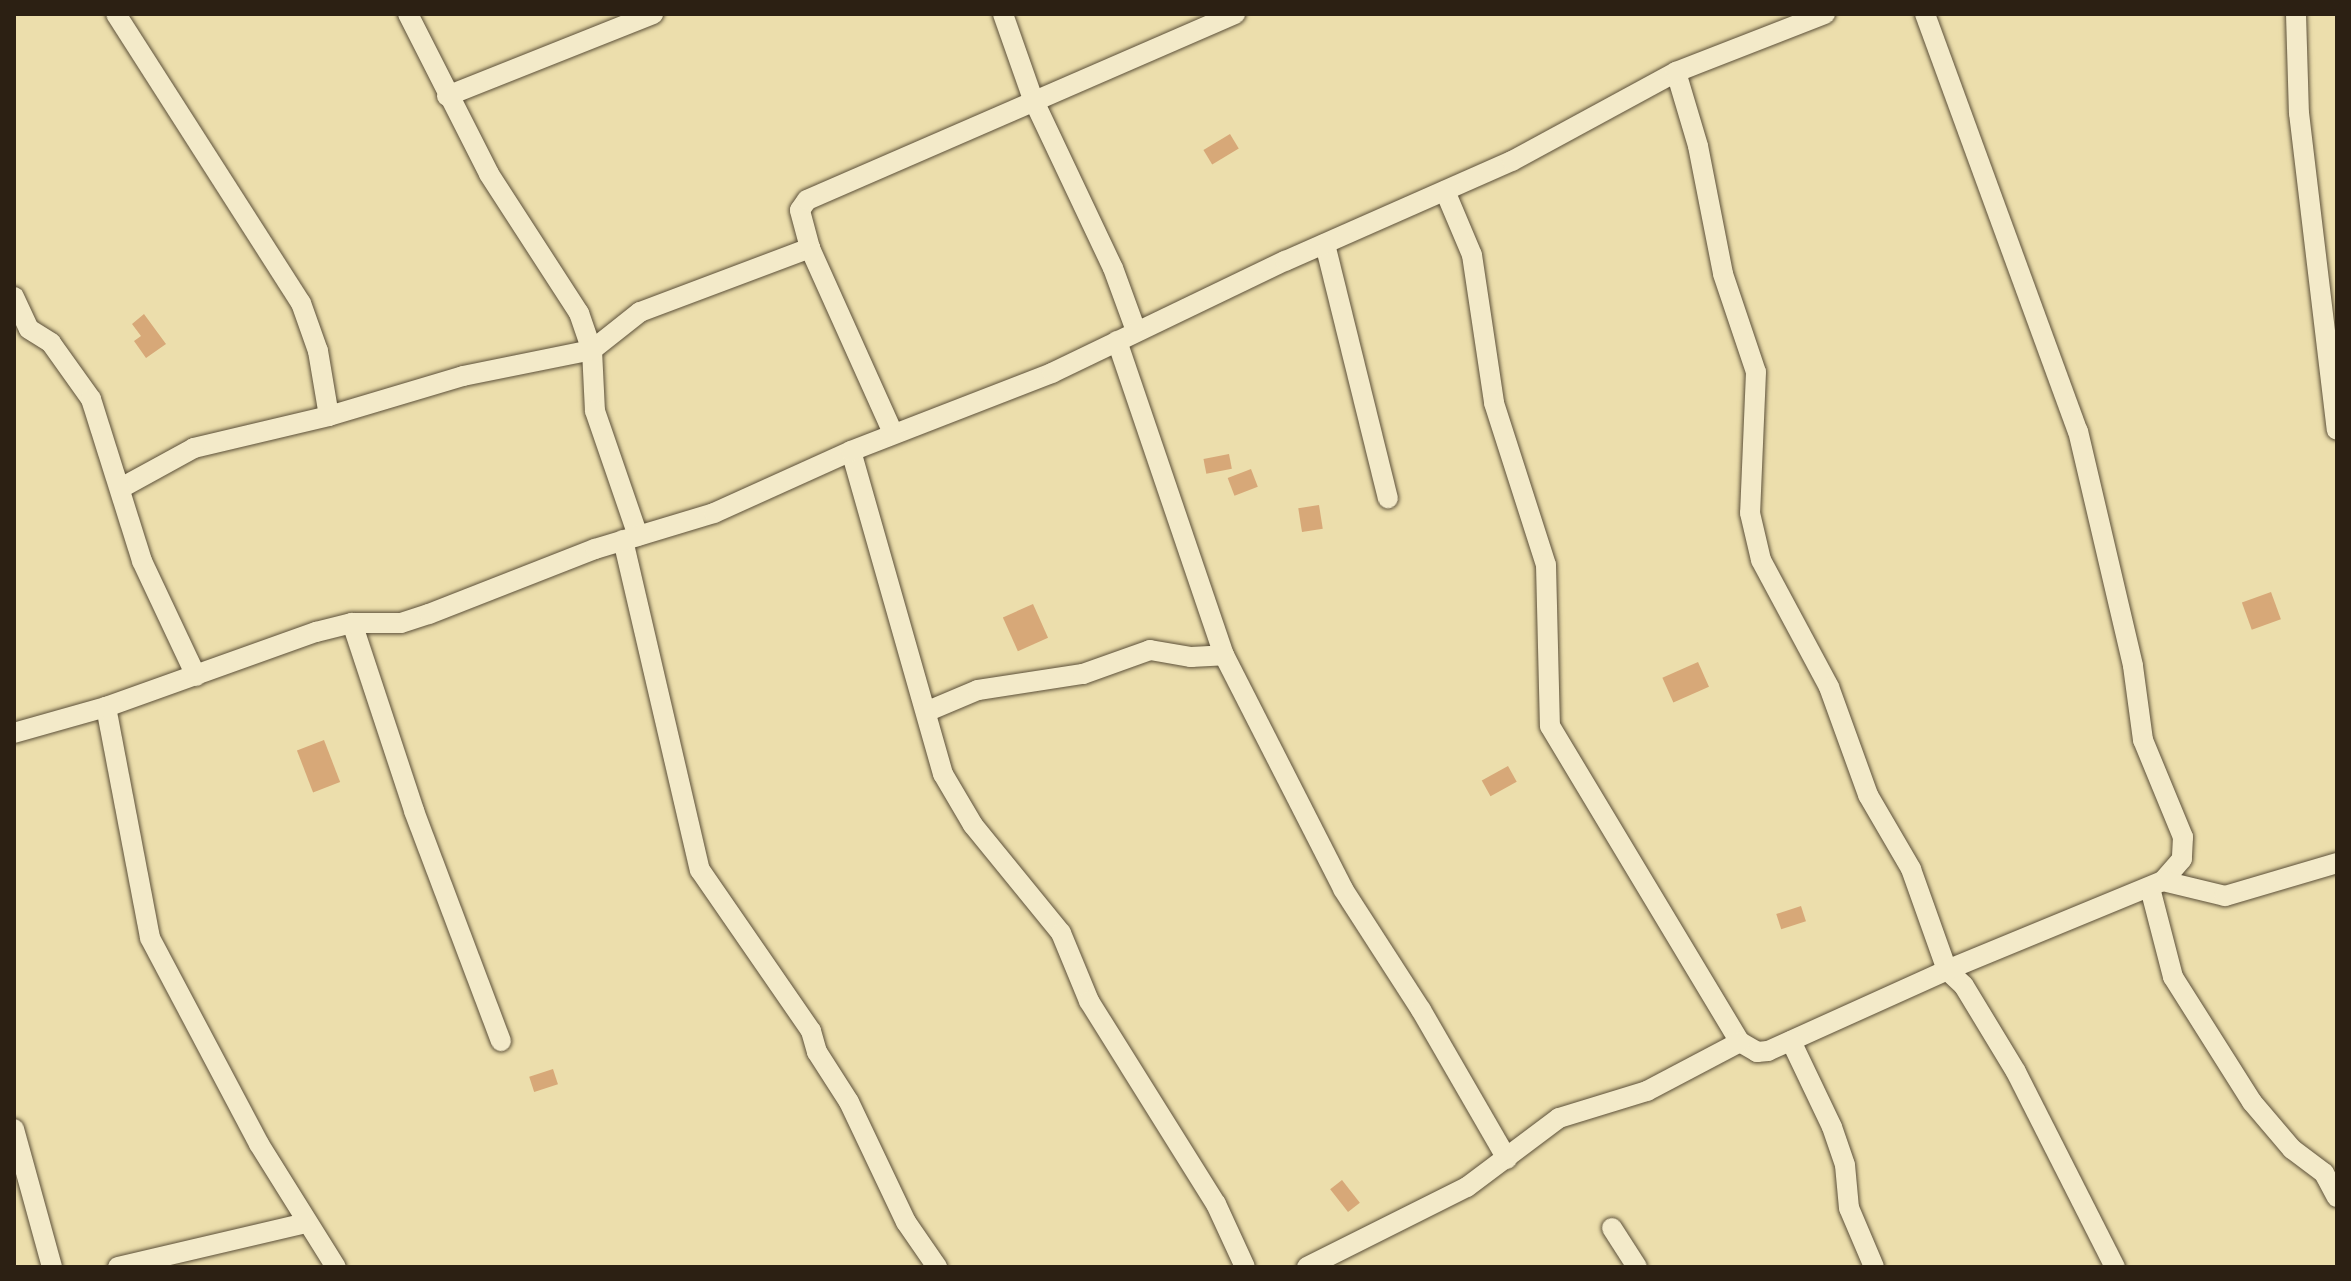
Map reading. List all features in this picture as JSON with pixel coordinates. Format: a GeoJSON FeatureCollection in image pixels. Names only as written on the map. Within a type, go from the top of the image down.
{"type":"FeatureCollection","features":[{"type":"Feature","properties":{"kind":"street"},"geometry":{"type":"LineString","coordinates":[[116,14],[301,303],[320,362],[329,416]]}},
{"type":"Feature","properties":{"kind":"street"},"geometry":{"type":"LineString","coordinates":[[408,14],[489,174],[559,278],[592,350],[595,411],[630,538],[700,870],[811,1031],[817,1052],[849,1102],[906,1222],[937,1267]]}},
{"type":"Feature","properties":{"kind":"street"},"geometry":{"type":"LineString","coordinates":[[447,96],[653,14]]}},
{"type":"Feature","properties":{"kind":"street"},"geometry":{"type":"LineString","coordinates":[[1003,14],[1033,99],[1107,254],[1136,331]]}},
{"type":"Feature","properties":{"kind":"street"},"geometry":{"type":"LineString","coordinates":[[893,433],[810,248],[800,210],[807,200],[1033,99],[1235,14]]}},
{"type":"Feature","properties":{"kind":"street"},"geometry":{"type":"LineString","coordinates":[[14,733],[106,707],[352,623],[401,623],[630,538],[714,513],[893,433],[1002,394],[1512,161],[1676,72],[1825,14]]}},
{"type":"Feature","properties":{"kind":"street"},"geometry":{"type":"LineString","coordinates":[[1445,191],[1472,255],[1494,403],[1546,565],[1550,726],[1740,1042],[1757,1052],[1791,1041],[1947,970],[2156,885],[2182,859],[2183,837],[2143,740],[2133,666],[2078,431],[1925,14]]}},
{"type":"Feature","properties":{"kind":"street"},"geometry":{"type":"LineString","coordinates":[[2296,14],[2299,113],[2337,430]]}},
{"type":"Feature","properties":{"kind":"street"},"geometry":{"type":"LineString","coordinates":[[1676,72],[1698,146],[1726,286],[1756,372],[1750,513],[1761,560],[1829,687],[1868,795],[1911,869],[1947,970],[1964,986],[2016,1072],[2115,1267]]}},
{"type":"Feature","properties":{"kind":"street"},"geometry":{"type":"LineString","coordinates":[[1325,244],[1388,498]]}},
{"type":"Feature","properties":{"kind":"street"},"geometry":{"type":"LineString","coordinates":[[121,488],[194,448],[329,416],[463,376],[592,350],[640,312],[810,248]]}},
{"type":"Feature","properties":{"kind":"street"},"geometry":{"type":"LineString","coordinates":[[14,297],[29,329],[51,343],[91,399],[142,561],[196,676]]}},
{"type":"Feature","properties":{"kind":"street"},"geometry":{"type":"LineString","coordinates":[[1117,341],[1224,655],[1343,889],[1421,1010],[1507,1159]]}},
{"type":"Feature","properties":{"kind":"street"},"geometry":{"type":"LineString","coordinates":[[851,451],[928,711],[943,774],[973,825],[1061,933],[1089,1001],[1216,1204],[1245,1267]]}},
{"type":"Feature","properties":{"kind":"street"},"geometry":{"type":"LineString","coordinates":[[352,623],[414,811],[501,1041]]}},
{"type":"Feature","properties":{"kind":"street"},"geometry":{"type":"LineString","coordinates":[[928,711],[978,690],[1083,674],[1150,650],[1191,657],[1224,655]]}},
{"type":"Feature","properties":{"kind":"street"},"geometry":{"type":"LineString","coordinates":[[106,707],[150,938],[188,1018],[305,1223],[336,1267]]}},
{"type":"Feature","properties":{"kind":"street"},"geometry":{"type":"LineString","coordinates":[[2156,885],[2225,896],[2337,863]]}},
{"type":"Feature","properties":{"kind":"street"},"geometry":{"type":"LineString","coordinates":[[2156,885],[2173,977],[2252,1102],[2292,1149],[2324,1173],[2337,1197]]}},
{"type":"Feature","properties":{"kind":"street"},"geometry":{"type":"LineString","coordinates":[[1791,1041],[1832,1127],[1845,1165],[1849,1208],[1874,1267]]}},
{"type":"Feature","properties":{"kind":"street"},"geometry":{"type":"LineString","coordinates":[[1307,1267],[1467,1187],[1559,1118],[1647,1091],[1740,1042]]}},
{"type":"Feature","properties":{"kind":"street"},"geometry":{"type":"LineString","coordinates":[[14,1129],[52,1267]]}},
{"type":"Feature","properties":{"kind":"street"},"geometry":{"type":"LineString","coordinates":[[118,1267],[305,1223]]}},
{"type":"Feature","properties":{"kind":"street"},"geometry":{"type":"LineString","coordinates":[[1612,1228],[1637,1267]]}},
{"type":"Feature","properties":{"kind":"building"},"geometry":{"type":"Polygon","coordinates":[[[1230,134],[1239,149],[1212,165],[1203,150],[1230,134]]]}},
{"type":"Feature","properties":{"kind":"building"},"geometry":{"type":"Polygon","coordinates":[[[144,314],[166,344],[146,358],[134,341],[141,336],[132,324],[144,314]]]}},
{"type":"Feature","properties":{"kind":"building"},"geometry":{"type":"Polygon","coordinates":[[[1229,454],[1232,469],[1206,474],[1203,459],[1229,454]]]}},
{"type":"Feature","properties":{"kind":"building"},"geometry":{"type":"Polygon","coordinates":[[[1251,469],[1258,487],[1234,496],[1228,478],[1251,469]]]}},
{"type":"Feature","properties":{"kind":"building"},"geometry":{"type":"Polygon","coordinates":[[[1319,505],[1323,529],[1302,532],[1298,508],[1319,505]]]}},
{"type":"Feature","properties":{"kind":"building"},"geometry":{"type":"Polygon","coordinates":[[[2271,592],[2281,619],[2252,630],[2242,603],[2271,592]]]}},
{"type":"Feature","properties":{"kind":"building"},"geometry":{"type":"Polygon","coordinates":[[[1033,604],[1048,638],[1018,651],[1003,617],[1033,604]]]}},
{"type":"Feature","properties":{"kind":"building"},"geometry":{"type":"Polygon","coordinates":[[[1698,662],[1709,687],[1673,703],[1662,678],[1698,662]]]}},
{"type":"Feature","properties":{"kind":"building"},"geometry":{"type":"Polygon","coordinates":[[[324,740],[340,782],[313,792],[297,750],[324,740]]]}},
{"type":"Feature","properties":{"kind":"building"},"geometry":{"type":"Polygon","coordinates":[[[1508,766],[1517,782],[1490,796],[1482,781],[1508,766]]]}},
{"type":"Feature","properties":{"kind":"building"},"geometry":{"type":"Polygon","coordinates":[[[1801,906],[1806,921],[1781,929],[1776,914],[1801,906]]]}},
{"type":"Feature","properties":{"kind":"building"},"geometry":{"type":"Polygon","coordinates":[[[553,1069],[558,1084],[534,1092],[529,1077],[553,1069]]]}},
{"type":"Feature","properties":{"kind":"building"},"geometry":{"type":"Polygon","coordinates":[[[1342,1180],[1360,1203],[1348,1212],[1330,1189],[1342,1180]]]}}]}
